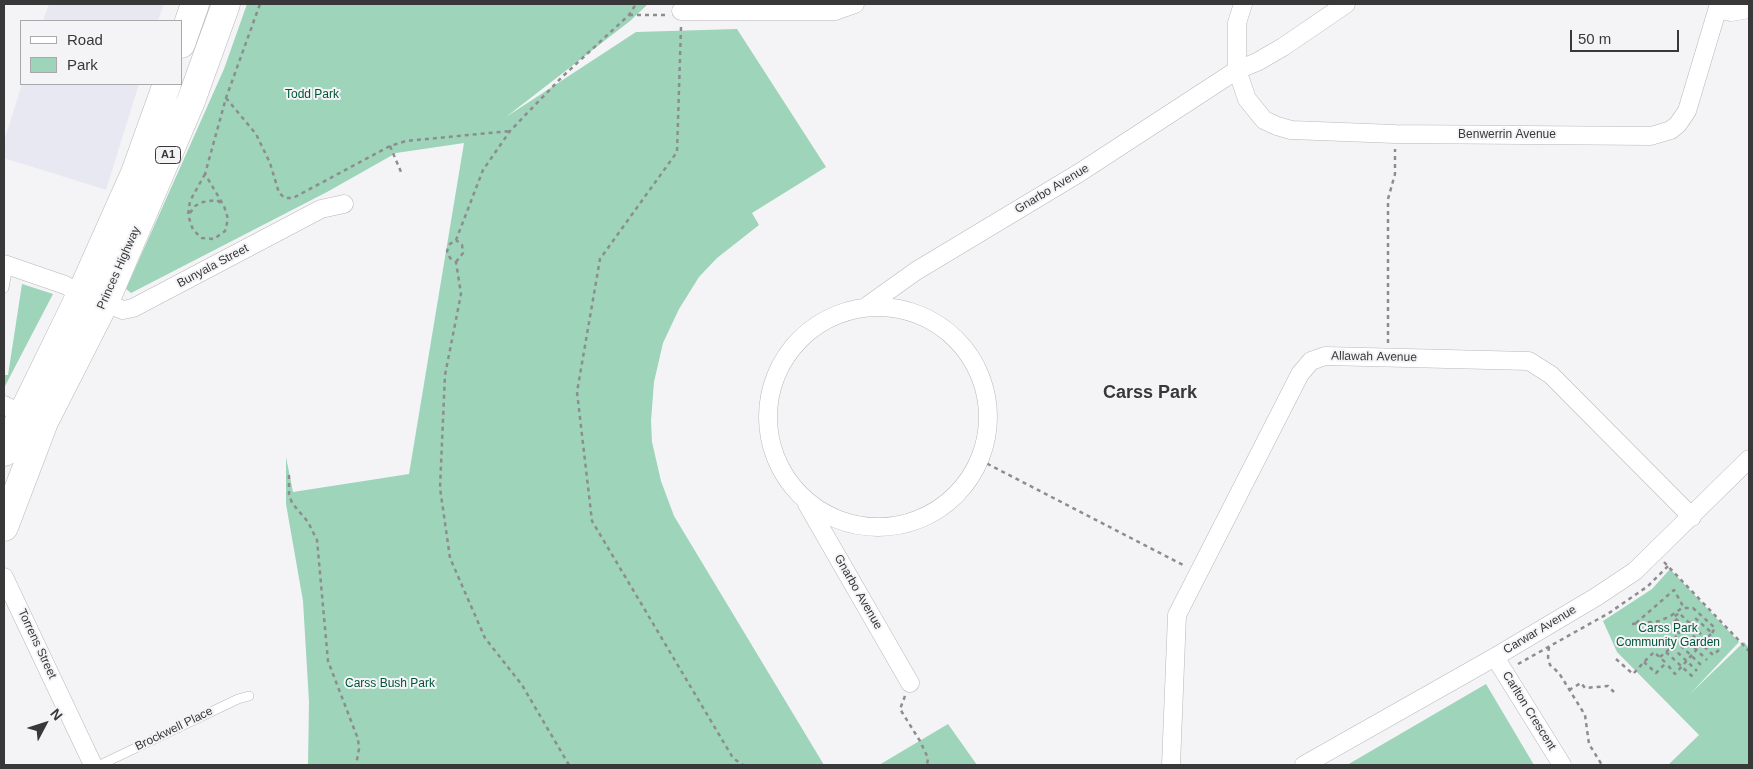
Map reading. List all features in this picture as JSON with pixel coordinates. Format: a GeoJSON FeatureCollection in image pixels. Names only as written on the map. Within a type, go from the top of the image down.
{"type":"FeatureCollection","features":[{"type":"Feature","properties":{"kind":"highway"},"geometry":{"type":"LineString","coordinates":[[182,41],[196,4]]}},
{"type":"Feature","properties":{"kind":"highway","name":"Princes Highway"},"geometry":{"type":"LineString","coordinates":[[4,452],[13,409],[93,299],[190,101],[226,4]]}},
{"type":"Feature","properties":{"kind":"highway","name":"Princes Highway"},"geometry":{"type":"LineString","coordinates":[[4,528],[93,299],[167,85]]}},
{"type":"Feature","properties":{"kind":"street"},"geometry":{"type":"LineString","coordinates":[[681,13],[802,8],[835,11],[855,4]]}},
{"type":"Feature","properties":{"kind":"street"},"geometry":{"type":"LineString","coordinates":[[1237,70],[1238,22],[1243,4]]}},
{"type":"Feature","properties":{"kind":"street","name":"Gnarbo Avenue"},"geometry":{"type":"LineString","coordinates":[[867,306],[916,271],[1079,173],[1237,70],[1258,62],[1283,47],[1346,4]]}},
{"type":"Feature","properties":{"kind":"street"},"geometry":{"type":"LineString","coordinates":[[1719,6],[1731,12],[1749,10]]}},
{"type":"Feature","properties":{"kind":"street","name":"Benwerrin Avenue"},"geometry":{"type":"LineString","coordinates":[[1237,70],[1247,99],[1255,111],[1264,120],[1291,130],[1395,134],[1651,136],[1662,134],[1678,124],[1687,111],[1719,6]]}},
{"type":"Feature","properties":{"kind":"street","name":"Bunyala Street"},"geometry":{"type":"LineString","coordinates":[[6,265],[65,285],[93,299],[123,310],[133,308],[321,209],[344,204]]}},
{"type":"Feature","properties":{"kind":"street","name":"Gnarbo Avenue"},"geometry":{"type":"LineString","coordinates":[[805,502],[839,521],[856,526],[880,527],[902,524],[928,515],[948,502],[960,491],[980,460],[989,428],[986,396],[976,364],[954,337],[930,319],[898,308],[867,306],[852,308],[834,314],[816,325],[792,349],[774,383],[768,415],[775,454],[784,472],[805,502],[910,683]]}},
{"type":"Feature","properties":{"kind":"street","name":"Allawah Avenue"},"geometry":{"type":"LineString","coordinates":[[1171,765],[1177,615],[1300,374],[1311,361],[1325,356],[1521,360],[1535,364],[1551,375],[1692,516]]}},
{"type":"Feature","properties":{"kind":"street","name":"Carwar Avenue"},"geometry":{"type":"LineString","coordinates":[[1304,765],[1495,657],[1604,592],[1635,571],[1749,459]]}},
{"type":"Feature","properties":{"kind":"street","name":"Torrens Street"},"geometry":{"type":"LineString","coordinates":[[4,577],[93,765]]}},
{"type":"Feature","properties":{"kind":"street","name":"Carlton Crescent"},"geometry":{"type":"LineString","coordinates":[[1495,657],[1562,765]]}},
{"type":"Feature","properties":{"kind":"lane"},"geometry":{"type":"LineString","coordinates":[[4,288],[6,265]]}},
{"type":"Feature","properties":{"kind":"lane","name":"Brockwell Place"},"geometry":{"type":"LineString","coordinates":[[100,765],[238,699],[249,696]]}},
{"type":"Feature","properties":{"kind":"path"},"geometry":{"type":"LineString","coordinates":[[205,174],[224,206],[228,219],[225,231],[214,239],[202,238],[193,230],[188,215],[190,201],[205,174],[226,98],[260,4]]}},
{"type":"Feature","properties":{"kind":"path"},"geometry":{"type":"LineString","coordinates":[[456,262],[450,258],[447,251],[450,244],[456,240],[483,170],[510,131],[562,77],[629,15],[636,4]]}},
{"type":"Feature","properties":{"kind":"path"},"geometry":{"type":"LineString","coordinates":[[629,15],[681,13],[677,152],[600,259],[577,392],[592,521],[733,758],[742,765]]}},
{"type":"Feature","properties":{"kind":"path"},"geometry":{"type":"LineString","coordinates":[[226,98],[256,134],[270,163],[279,193],[285,198],[293,198],[390,146],[421,138],[456,138],[510,131]]}},
{"type":"Feature","properties":{"kind":"path"},"geometry":{"type":"LineString","coordinates":[[1388,357],[1388,199],[1395,174],[1395,134]]}},
{"type":"Feature","properties":{"kind":"path"},"geometry":{"type":"LineString","coordinates":[[390,146],[401,172]]}},
{"type":"Feature","properties":{"kind":"path"},"geometry":{"type":"LineString","coordinates":[[188,215],[195,206],[203,202],[217,200],[224,206]]}},
{"type":"Feature","properties":{"kind":"path"},"geometry":{"type":"LineString","coordinates":[[456,240],[462,246],[463,253],[456,262],[460,294],[445,375],[440,488],[450,558],[485,638],[522,685],[569,765]]}},
{"type":"Feature","properties":{"kind":"path"},"geometry":{"type":"LineString","coordinates":[[980,460],[1182,564]]}},
{"type":"Feature","properties":{"kind":"path"},"geometry":{"type":"LineString","coordinates":[[289,476],[289,494],[292,503],[308,522],[317,540],[328,660],[358,739],[359,749],[356,765]]}},
{"type":"Feature","properties":{"kind":"path"},"geometry":{"type":"LineString","coordinates":[[1654,552],[1749,651]]}},
{"type":"Feature","properties":{"kind":"path"},"geometry":{"type":"LineString","coordinates":[[1518,664],[1609,612],[1648,586],[1668,566]]}},
{"type":"Feature","properties":{"kind":"path"},"geometry":{"type":"LineString","coordinates":[[1636,623],[1674,590],[1684,608]]}},
{"type":"Feature","properties":{"kind":"path"},"geometry":{"type":"LineString","coordinates":[[1616,659],[1633,674],[1654,652],[1675,674],[1715,628],[1693,608],[1684,608],[1673,616]]}},
{"type":"Feature","properties":{"kind":"path"},"geometry":{"type":"LineString","coordinates":[[1632,624],[1660,621],[1679,613],[1719,650],[1713,655],[1673,616]]}},
{"type":"Feature","properties":{"kind":"path"},"geometry":{"type":"LineString","coordinates":[[1660,657],[1672,647],[1675,640],[1676,630],[1673,616]]}},
{"type":"Feature","properties":{"kind":"path"},"geometry":{"type":"LineString","coordinates":[[1690,624],[1695,618],[1712,633]]}},
{"type":"Feature","properties":{"kind":"path"},"geometry":{"type":"LineString","coordinates":[[1676,630],[1707,660]]}},
{"type":"Feature","properties":{"kind":"path"},"geometry":{"type":"LineString","coordinates":[[1675,640],[1702,666]]}},
{"type":"Feature","properties":{"kind":"path"},"geometry":{"type":"LineString","coordinates":[[1549,646],[1548,657],[1550,666],[1559,673],[1585,715],[1589,744],[1602,765]]}},
{"type":"Feature","properties":{"kind":"path"},"geometry":{"type":"LineString","coordinates":[[1672,647],[1697,671]]}},
{"type":"Feature","properties":{"kind":"path"},"geometry":{"type":"LineString","coordinates":[[1666,652],[1693,677]]}},
{"type":"Feature","properties":{"kind":"path"},"geometry":{"type":"LineString","coordinates":[[1644,662],[1656,673],[1666,663]]}},
{"type":"Feature","properties":{"kind":"path"},"geometry":{"type":"LineString","coordinates":[[910,683],[900,709],[920,741],[928,758],[927,765]]}},
{"type":"Feature","properties":{"kind":"path"},"geometry":{"type":"LineString","coordinates":[[1569,690],[1581,683],[1585,688],[1608,686],[1614,692]]}},
{"type":"Feature","properties":{"kind":"shaded area"},"geometry":{"type":"Polygon","coordinates":[[[49,4],[164,4],[158,20],[43,20],[49,4]]]}},
{"type":"Feature","properties":{"kind":"shaded area"},"geometry":{"type":"Polygon","coordinates":[[[22,85],[139,85],[106,190],[4,158],[4,141],[22,85]]]}},
{"type":"Feature","properties":{"kind":"green space"},"geometry":{"type":"Polygon","coordinates":[[[247,4],[648,4],[630,21],[506,117],[636,32],[737,29],[826,167],[752,213],[759,225],[717,258],[699,277],[679,309],[663,343],[654,382],[651,421],[652,442],[661,481],[674,516],[824,765],[308,765],[309,702],[303,601],[286,504],[286,457],[293,492],[409,474],[464,143],[396,153],[327,192],[131,293],[126,289],[224,69],[247,4]]]}},
{"type":"Feature","properties":{"kind":"green space"},"geometry":{"type":"Polygon","coordinates":[[[22,284],[53,294],[4,388],[4,375],[8,375],[22,284]]]}},
{"type":"Feature","properties":{"kind":"green space","name":"Carss Park Community Garden"},"geometry":{"type":"Polygon","coordinates":[[[1670,569],[1739,642],[1690,694],[1744,642],[1749,648],[1749,765],[1668,765],[1699,735],[1617,652],[1603,621],[1652,589],[1670,569]]]}},
{"type":"Feature","properties":{"kind":"green space"},"geometry":{"type":"Polygon","coordinates":[[[1486,684],[1534,765],[1347,765],[1486,684]]]}},
{"type":"Feature","properties":{"kind":"green space"},"geometry":{"type":"Polygon","coordinates":[[[948,724],[977,765],[879,765],[948,724]]]}},
{"type":"Feature","properties":{"kind":"district","name":"Carss Park"},"geometry":{"type":"Point","coordinates":[1150,393]}},
{"type":"Feature","properties":{"kind":"park label","name":"Todd Park"},"geometry":{"type":"Point","coordinates":[312,95]}},
{"type":"Feature","properties":{"kind":"park label","name":"Carss Bush Park"},"geometry":{"type":"Point","coordinates":[390,684]}}]}
